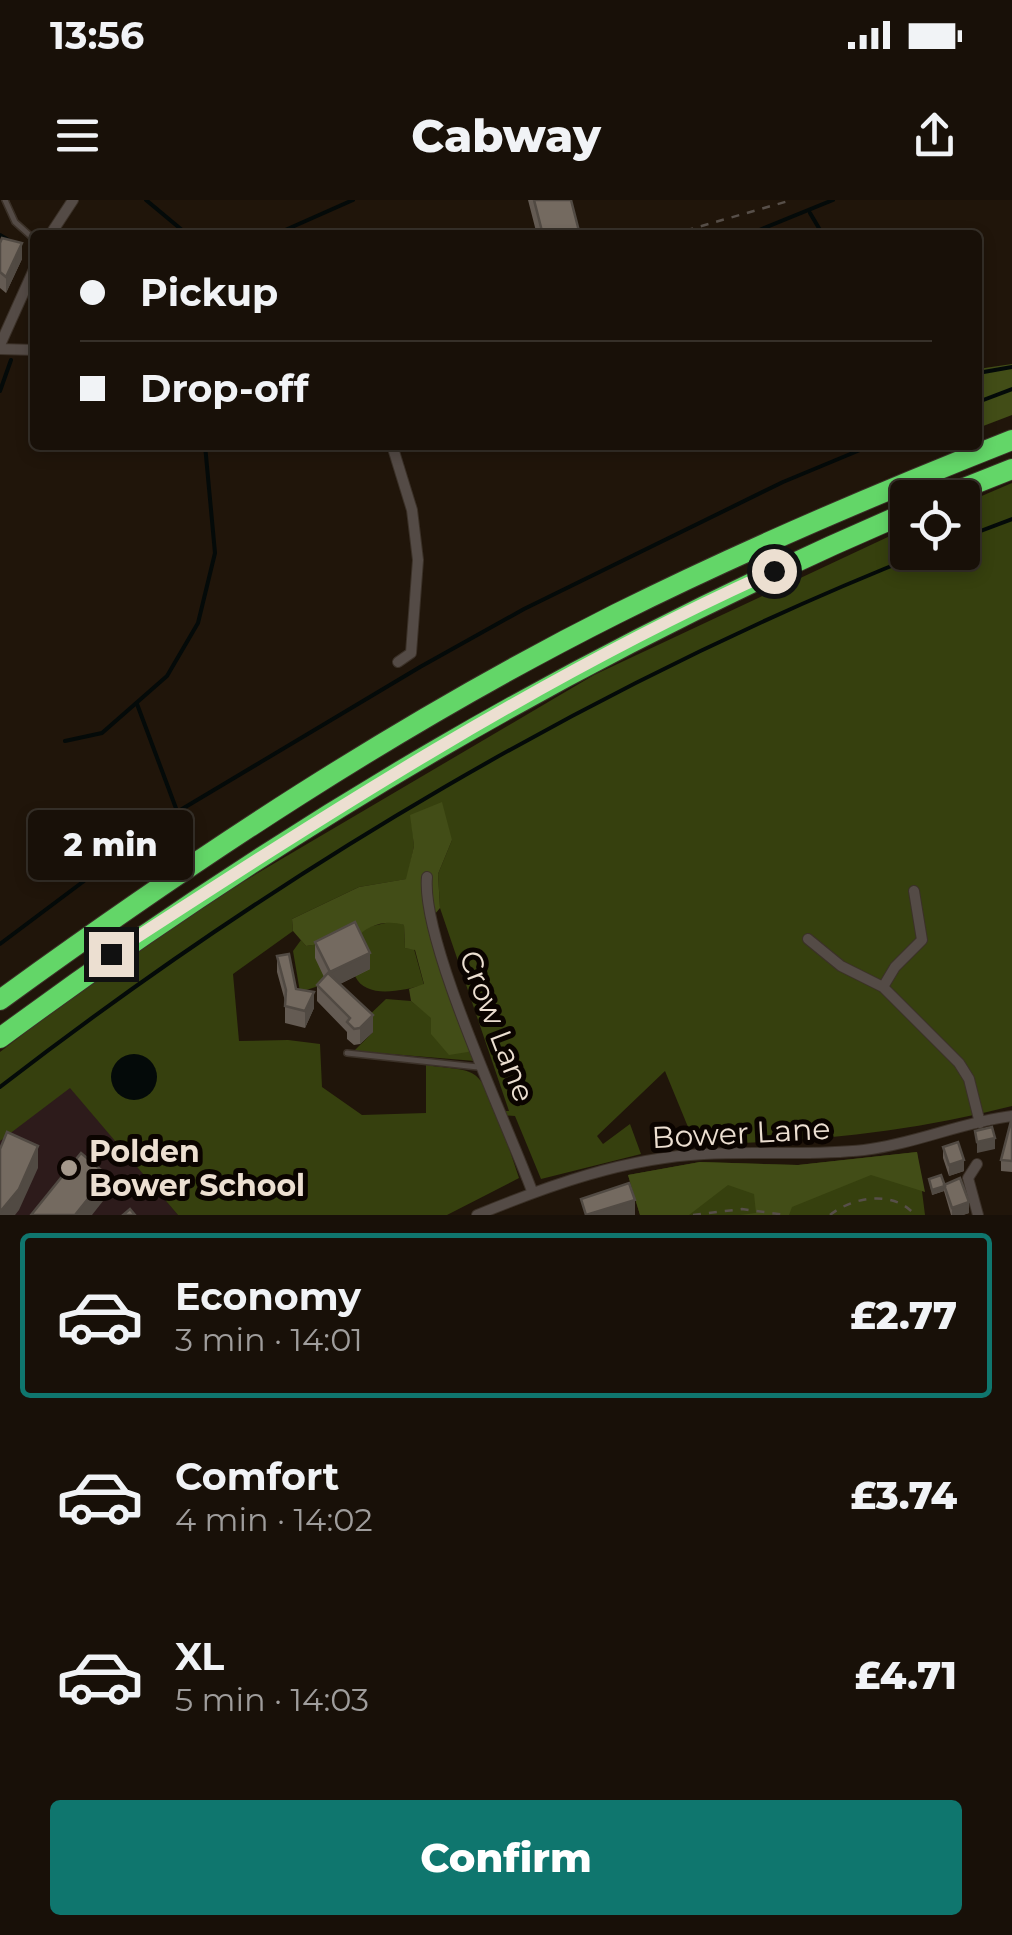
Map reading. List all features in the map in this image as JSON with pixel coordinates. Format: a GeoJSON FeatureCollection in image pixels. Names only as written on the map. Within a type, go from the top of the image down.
{"type":"FeatureCollection","features":[{"type":"Feature","properties":{"kind":"highway"},"geometry":{"type":"LineString","coordinates":[[0,1000],[82,938],[305,792],[511,669],[824,517],[1012,440]]}},
{"type":"Feature","properties":{"kind":"highway"},"geometry":{"type":"LineString","coordinates":[[980,482],[1012,469]]}},
{"type":"Feature","properties":{"kind":"highway"},"geometry":{"type":"LineString","coordinates":[[0,1038],[111,954],[357,795],[530,694],[708,601],[890,520]]}},
{"type":"Feature","properties":{"kind":"street"},"geometry":{"type":"LineString","coordinates":[[53,230],[74,200]]}},
{"type":"Feature","properties":{"kind":"street"},"geometry":{"type":"LineString","coordinates":[[30,278],[0,347],[30,350]]}},
{"type":"Feature","properties":{"kind":"street"},"geometry":{"type":"LineString","coordinates":[[394,450],[412,510],[418,560],[411,654],[398,662]]}},
{"type":"Feature","properties":{"kind":"street","name":"Crow Lane"},"geometry":{"type":"LineString","coordinates":[[427,877],[426,892],[437,937],[532,1191]]}},
{"type":"Feature","properties":{"kind":"street"},"geometry":{"type":"LineString","coordinates":[[882,988],[894,967],[922,940],[914,891]]}},
{"type":"Feature","properties":{"kind":"street"},"geometry":{"type":"LineString","coordinates":[[808,940],[841,966],[882,988],[959,1064],[970,1080],[980,1123]]}},
{"type":"Feature","properties":{"kind":"street","name":"Bower Lane"},"geometry":{"type":"LineString","coordinates":[[477,1215],[532,1191],[686,1155],[838,1152],[912,1142],[1012,1116]]}},
{"type":"Feature","properties":{"kind":"street"},"geometry":{"type":"LineString","coordinates":[[977,1164],[962,1179],[978,1215]]}},
{"type":"Feature","properties":{"kind":"lane"},"geometry":{"type":"LineString","coordinates":[[6,200],[15,222],[30,236]]}},
{"type":"Feature","properties":{"kind":"lane"},"geometry":{"type":"LineString","coordinates":[[347,1053],[485,1068]]}},
{"type":"Feature","properties":{"kind":"path"},"geometry":{"type":"LineString","coordinates":[[687,230],[792,200]]}},
{"type":"Feature","properties":{"kind":"path"},"geometry":{"type":"LineString","coordinates":[[830,1215],[886,1196],[898,1200],[915,1215]]}},
{"type":"Feature","properties":{"kind":"path"},"geometry":{"type":"LineString","coordinates":[[692,1215],[742,1209],[786,1215]]}},
{"type":"Feature","properties":{"kind":"shaded area"},"geometry":{"type":"Polygon","coordinates":[[[134,1054],[150,1061],[157,1077],[150,1093],[134,1100],[118,1093],[111,1077],[118,1061],[134,1054]]]}},
{"type":"Feature","properties":{"kind":"shaded area","name":"Polden Bower School"},"geometry":{"type":"Polygon","coordinates":[[[70,1087],[178,1215],[0,1215],[0,1121],[70,1087]]]}},
{"type":"Feature","properties":{"kind":"green space"},"geometry":{"type":"Polygon","coordinates":[[[1012,364],[1012,415],[982,426],[982,368],[1012,364]]]}},
{"type":"Feature","properties":{"kind":"green space"},"geometry":{"type":"Polygon","coordinates":[[[1012,483],[1012,1106],[855,1135],[695,1144],[665,1071],[597,1136],[603,1144],[630,1124],[641,1154],[541,1179],[515,1116],[498,1115],[519,1178],[447,1215],[178,1215],[70,1088],[0,1141],[0,1052],[80,990],[202,906],[594,675],[890,536],[890,570],[980,570],[980,497],[1012,483]],[[411,815],[414,846],[407,879],[359,887],[292,919],[293,931],[233,974],[239,1041],[320,1044],[322,1087],[362,1115],[426,1113],[426,1065],[472,1073],[484,1085],[495,1111],[509,1111],[440,908],[438,874],[452,840],[411,815]]]}},
{"type":"Feature","properties":{"kind":"green space"},"geometry":{"type":"Polygon","coordinates":[[[442,802],[452,840],[438,874],[440,908],[430,920],[474,1051],[449,1055],[431,1034],[431,1018],[411,1001],[409,989],[424,984],[415,950],[405,948],[404,925],[377,924],[355,939],[306,946],[293,931],[292,919],[359,887],[406,879],[414,846],[410,815],[442,802]]]}},
{"type":"Feature","properties":{"kind":"green space"},"geometry":{"type":"Polygon","coordinates":[[[394,921],[404,925],[405,948],[414,949],[424,985],[376,991],[355,976],[355,939],[364,928],[394,921]]]}},
{"type":"Feature","properties":{"kind":"green space"},"geometry":{"type":"Polygon","coordinates":[[[301,940],[306,946],[318,944],[328,983],[300,992],[293,951],[301,940]]]}},
{"type":"Feature","properties":{"kind":"green space"},"geometry":{"type":"Polygon","coordinates":[[[386,999],[411,1001],[474,1051],[475,1061],[354,1051],[373,1032],[363,1021],[386,999]]]}},
{"type":"Feature","properties":{"kind":"green space"},"geometry":{"type":"Polygon","coordinates":[[[917,1152],[925,1215],[640,1215],[628,1175],[700,1162],[798,1165],[917,1152]]]}},
{"type":"Feature","properties":{"kind":"green space"},"geometry":{"type":"Polygon","coordinates":[[[917,1152],[925,1192],[871,1175],[792,1207],[789,1215],[740,1215],[756,1213],[754,1194],[728,1185],[689,1215],[640,1215],[628,1175],[700,1162],[798,1165],[917,1152]]]}},
{"type":"Feature","properties":{"kind":"building"},"geometry":{"type":"Polygon","coordinates":[[[534,200],[571,200],[579,230],[542,230],[534,200]]]}},
{"type":"Feature","properties":{"kind":"building"},"geometry":{"type":"Polygon","coordinates":[[[2,238],[22,243],[6,277],[0,272],[2,238]]]}},
{"type":"Feature","properties":{"kind":"building"},"geometry":{"type":"Polygon","coordinates":[[[355,922],[370,953],[330,972],[315,942],[355,922]]]}},
{"type":"Feature","properties":{"kind":"building"},"geometry":{"type":"Polygon","coordinates":[[[289,954],[296,989],[314,992],[305,1011],[285,1006],[286,990],[277,956],[289,954]]]}},
{"type":"Feature","properties":{"kind":"building"},"geometry":{"type":"Polygon","coordinates":[[[328,973],[373,1015],[360,1028],[354,1029],[347,1022],[350,1018],[317,985],[328,973]]]}},
{"type":"Feature","properties":{"kind":"building"},"geometry":{"type":"Polygon","coordinates":[[[1011,1121],[1012,1161],[1001,1160],[1011,1121]]]}},
{"type":"Feature","properties":{"kind":"building"},"geometry":{"type":"Polygon","coordinates":[[[992,1127],[995,1138],[977,1142],[975,1131],[992,1127]]]}},
{"type":"Feature","properties":{"kind":"building"},"geometry":{"type":"Polygon","coordinates":[[[7,1132],[38,1146],[19,1189],[0,1212],[0,1149],[7,1132]]]}},
{"type":"Feature","properties":{"kind":"building"},"geometry":{"type":"Polygon","coordinates":[[[958,1142],[964,1160],[949,1165],[943,1147],[958,1142]]]}},
{"type":"Feature","properties":{"kind":"building"},"geometry":{"type":"Polygon","coordinates":[[[81,1153],[107,1175],[75,1215],[31,1215],[81,1153]]]}},
{"type":"Feature","properties":{"kind":"building"},"geometry":{"type":"Polygon","coordinates":[[[941,1175],[945,1186],[932,1190],[929,1179],[941,1175]]]}},
{"type":"Feature","properties":{"kind":"building"},"geometry":{"type":"Polygon","coordinates":[[[960,1178],[969,1202],[952,1208],[944,1185],[960,1178]]]}},
{"type":"Feature","properties":{"kind":"building"},"geometry":{"type":"Polygon","coordinates":[[[629,1183],[635,1200],[586,1215],[581,1199],[629,1183]]]}},
{"type":"Feature","properties":{"kind":"waterway"},"geometry":{"type":"LineString","coordinates":[[146,200],[182,230]]}},
{"type":"Feature","properties":{"kind":"waterway"},"geometry":{"type":"LineString","coordinates":[[285,230],[353,200]]}},
{"type":"Feature","properties":{"kind":"waterway"},"geometry":{"type":"LineString","coordinates":[[759,230],[833,200]]}},
{"type":"Feature","properties":{"kind":"waterway"},"geometry":{"type":"LineString","coordinates":[[810,213],[820,230]]}},
{"type":"Feature","properties":{"kind":"waterway"},"geometry":{"type":"LineString","coordinates":[[0,235],[10,241]]}},
{"type":"Feature","properties":{"kind":"waterway"},"geometry":{"type":"LineString","coordinates":[[0,391],[11,360]]}},
{"type":"Feature","properties":{"kind":"waterway"},"geometry":{"type":"LineString","coordinates":[[982,372],[1012,367]]}},
{"type":"Feature","properties":{"kind":"waterway"},"geometry":{"type":"LineString","coordinates":[[982,400],[1012,389]]}},
{"type":"Feature","properties":{"kind":"waterway"},"geometry":{"type":"LineString","coordinates":[[65,741],[102,733],[167,676],[198,623],[215,553],[205,450]]}},
{"type":"Feature","properties":{"kind":"waterway"},"geometry":{"type":"LineString","coordinates":[[0,944],[172,815],[420,667],[524,609],[783,482],[860,450]]}},
{"type":"Feature","properties":{"kind":"waterway"},"geometry":{"type":"LineString","coordinates":[[980,531],[1012,519]]}},
{"type":"Feature","properties":{"kind":"waterway"},"geometry":{"type":"LineString","coordinates":[[0,1087],[217,930],[444,787],[681,660],[890,567]]}},
{"type":"Feature","properties":{"kind":"waterway"},"geometry":{"type":"LineString","coordinates":[[137,704],[177,811]]}},
{"type":"Feature","properties":{"kind":"traffic: fast"},"geometry":{"type":"LineString","coordinates":[[0,1000],[300,794],[535,656],[763,544],[1012,440]]}},
{"type":"Feature","properties":{"kind":"traffic: fast"},"geometry":{"type":"LineString","coordinates":[[980,482],[1012,469]]}},
{"type":"Feature","properties":{"kind":"traffic: fast"},"geometry":{"type":"LineString","coordinates":[[0,1038],[217,886],[439,748],[668,624],[890,520]]}},
{"type":"Feature","properties":{"kind":"place","name":"Polden Bower School"},"geometry":{"type":"Point","coordinates":[69,1168]}},
{"type":"Feature","properties":{"kind":"route"},"geometry":{"type":"LineString","coordinates":[[111,954],[357,795],[530,694],[774,571]]}}]}
